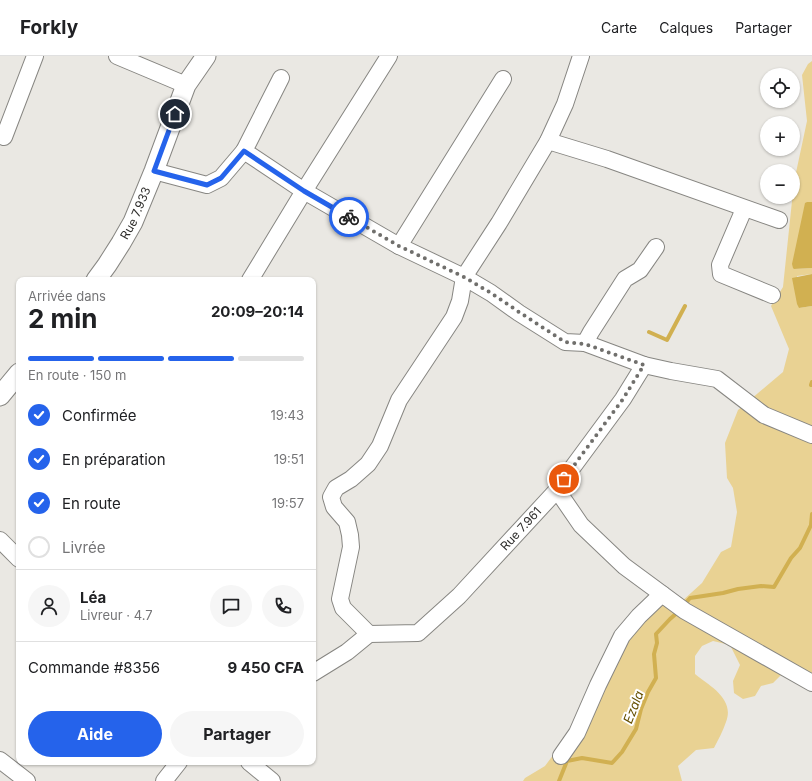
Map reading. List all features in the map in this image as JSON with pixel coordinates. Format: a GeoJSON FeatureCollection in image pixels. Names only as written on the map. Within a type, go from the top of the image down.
{"type":"FeatureCollection","features":[{"type":"Feature","properties":{"kind":"street"},"geometry":{"type":"LineString","coordinates":[[4,137],[35,56]]}},
{"type":"Feature","properties":{"kind":"street"},"geometry":{"type":"LineString","coordinates":[[117,56],[186,85]]}},
{"type":"Feature","properties":{"kind":"street","name":"Rue 7.933"},"geometry":{"type":"LineString","coordinates":[[98,277],[111,260],[133,222],[186,85],[206,56]]}},
{"type":"Feature","properties":{"kind":"street"},"geometry":{"type":"LineString","coordinates":[[252,277],[389,56]]}},
{"type":"Feature","properties":{"kind":"street"},"geometry":{"type":"LineString","coordinates":[[316,671],[348,652],[369,634],[342,608],[340,599],[351,547],[350,535],[347,522],[334,507],[331,497],[336,488],[351,479],[368,464],[380,446],[399,400],[454,317],[460,301],[464,277],[499,223],[548,141],[565,104],[581,56]]}},
{"type":"Feature","properties":{"kind":"street"},"geometry":{"type":"LineString","coordinates":[[154,171],[207,185],[221,178],[244,151],[281,78]]}},
{"type":"Feature","properties":{"kind":"street"},"geometry":{"type":"LineString","coordinates":[[399,246],[503,79]]}},
{"type":"Feature","properties":{"kind":"street"},"geometry":{"type":"LineString","coordinates":[[548,141],[608,160],[712,196],[744,209],[779,220]]}},
{"type":"Feature","properties":{"kind":"street"},"geometry":{"type":"LineString","coordinates":[[244,151],[304,191],[399,246],[464,277],[491,293],[565,342],[585,344],[644,365],[671,372],[717,379],[764,415],[812,435]]}},
{"type":"Feature","properties":{"kind":"street"},"geometry":{"type":"LineString","coordinates":[[744,209],[720,265],[721,274],[772,295]]}},
{"type":"Feature","properties":{"kind":"street"},"geometry":{"type":"LineString","coordinates":[[585,344],[625,279],[640,270],[656,247]]}},
{"type":"Feature","properties":{"kind":"street","name":"Rue 7.961"},"geometry":{"type":"LineString","coordinates":[[369,634],[418,633],[459,596],[558,490],[564,479],[623,399],[644,365]]}},
{"type":"Feature","properties":{"kind":"street"},"geometry":{"type":"LineString","coordinates":[[0,396],[16,377]]}},
{"type":"Feature","properties":{"kind":"street"},"geometry":{"type":"LineString","coordinates":[[558,490],[581,525],[624,566],[680,608],[812,683]]}},
{"type":"Feature","properties":{"kind":"street"},"geometry":{"type":"LineString","coordinates":[[0,540],[16,556]]}},
{"type":"Feature","properties":{"kind":"street"},"geometry":{"type":"LineString","coordinates":[[561,756],[577,733],[622,636],[639,616],[662,594]]}},
{"type":"Feature","properties":{"kind":"street"},"geometry":{"type":"LineString","coordinates":[[0,760],[27,781]]}},
{"type":"Feature","properties":{"kind":"street"},"geometry":{"type":"LineString","coordinates":[[164,781],[177,765]]}},
{"type":"Feature","properties":{"kind":"street"},"geometry":{"type":"LineString","coordinates":[[253,765],[272,781]]}},
{"type":"Feature","properties":{"kind":"shaded area"},"geometry":{"type":"Polygon","coordinates":[[[812,61],[812,202],[807,202],[794,269],[812,268],[812,274],[797,276],[799,308],[812,306],[812,685],[784,672],[773,683],[761,686],[755,696],[743,699],[734,693],[733,681],[740,665],[730,645],[713,641],[702,646],[695,656],[695,674],[720,694],[727,706],[728,714],[725,725],[714,748],[696,750],[678,766],[682,781],[523,781],[525,778],[545,766],[574,727],[600,664],[660,599],[681,602],[702,583],[721,552],[731,547],[737,512],[733,488],[727,478],[725,443],[738,410],[783,372],[789,349],[771,306],[783,287],[792,204],[800,204],[800,164],[798,164],[807,121],[802,75],[808,64],[812,61]]]}},
{"type":"Feature","properties":{"kind":"shaded area"},"geometry":{"type":"Polygon","coordinates":[[[812,202],[812,268],[794,269],[792,264],[805,203],[812,202]]]}},
{"type":"Feature","properties":{"kind":"shaded area"},"geometry":{"type":"Polygon","coordinates":[[[812,274],[812,306],[799,308],[792,278],[812,274]]]}},
{"type":"Feature","properties":{"kind":"waterway"},"geometry":{"type":"LineString","coordinates":[[649,332],[667,340],[685,306]]}},
{"type":"Feature","properties":{"kind":"waterway"},"geometry":{"type":"LineString","coordinates":[[812,382],[812,385]]}},
{"type":"Feature","properties":{"kind":"waterway"},"geometry":{"type":"LineString","coordinates":[[684,605],[690,598],[738,589],[761,586],[774,587],[791,558],[800,548],[811,525],[812,514]]}},
{"type":"Feature","properties":{"kind":"waterway","name":"Ezala"},"geometry":{"type":"LineString","coordinates":[[559,781],[567,761],[582,758],[612,763],[622,752],[636,729],[641,709],[656,678],[654,654],[657,643],[656,634],[678,612]]}},
{"type":"Feature","properties":{"kind":"way so far"},"geometry":{"type":"LineString","coordinates":[[349,217],[399,246],[464,277],[565,342],[585,344],[644,365],[623,399],[564,479]]}},
{"type":"Feature","properties":{"kind":"route"},"geometry":{"type":"LineString","coordinates":[[175,114],[154,171],[207,185],[221,178],[244,151],[304,191],[349,217]]}}]}
